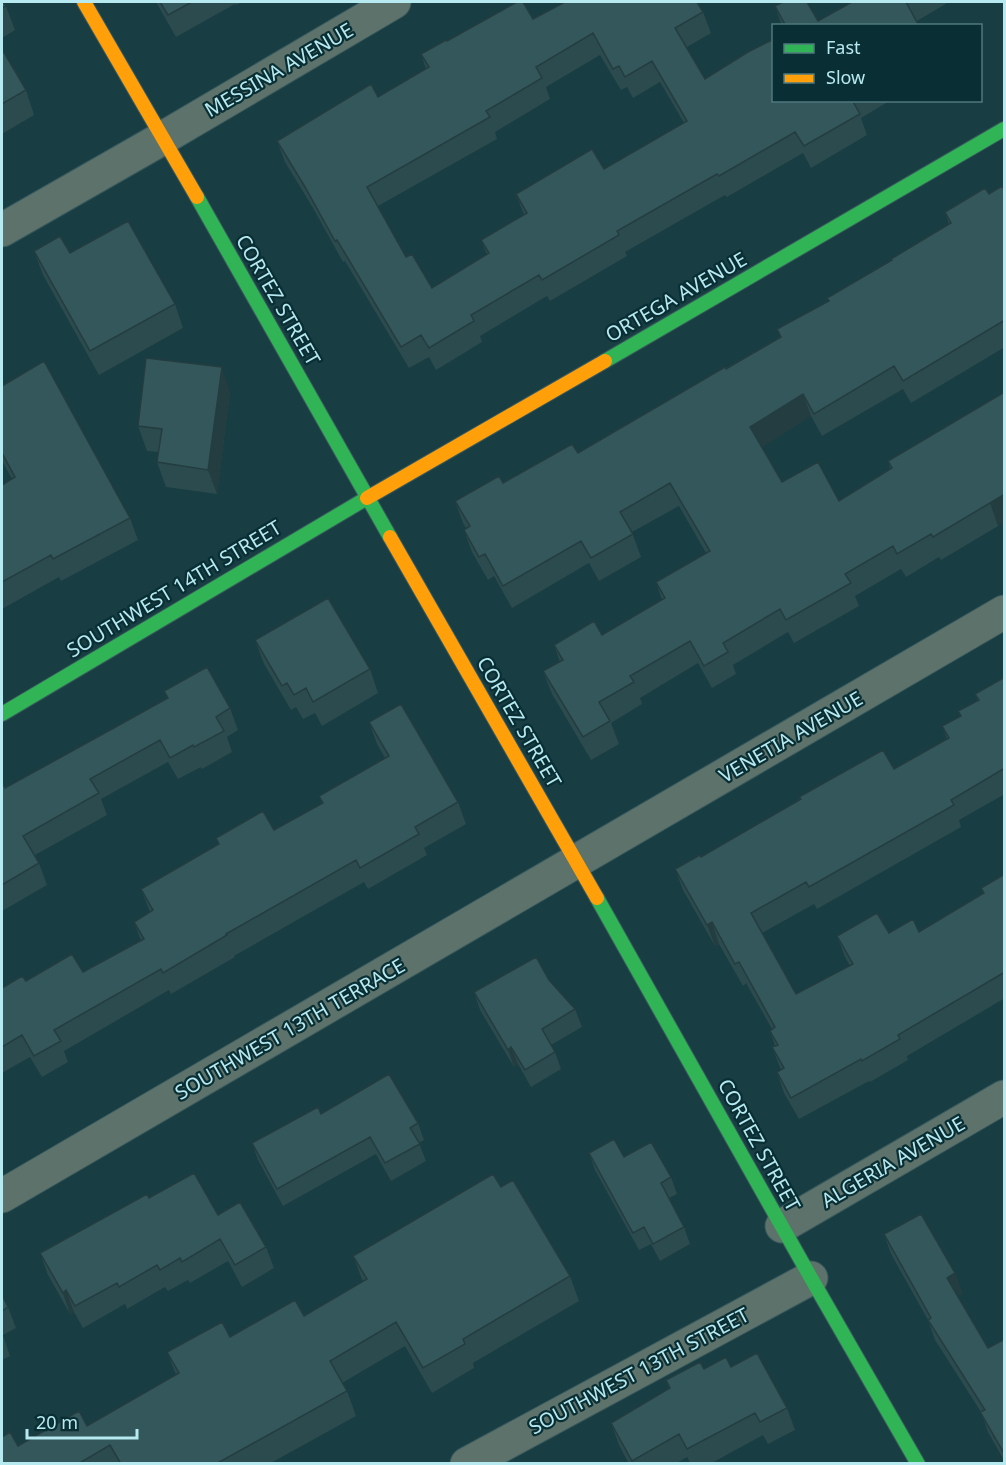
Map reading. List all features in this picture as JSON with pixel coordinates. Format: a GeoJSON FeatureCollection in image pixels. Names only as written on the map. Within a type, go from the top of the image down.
{"type":"FeatureCollection","features":[{"type":"Feature","properties":{"kind":"street","name":"CORTEZ STREET"},"geometry":{"type":"LineString","coordinates":[[84,2],[577,862],[918,1464]]}},
{"type":"Feature","properties":{"kind":"street","name":"MESSINA AVENUE"},"geometry":{"type":"LineString","coordinates":[[2,230],[394,2]]}},
{"type":"Feature","properties":{"kind":"street","name":"ORTEGA AVENUE"},"geometry":{"type":"LineString","coordinates":[[367,498],[1005,129]]}},
{"type":"Feature","properties":{"kind":"street","name":"SOUTHWEST 14TH STREET"},"geometry":{"type":"LineString","coordinates":[[2,714],[367,498]]}},
{"type":"Feature","properties":{"kind":"street","name":"VENETIA AVENUE"},"geometry":{"type":"LineString","coordinates":[[577,862],[1005,612]]}},
{"type":"Feature","properties":{"kind":"street","name":"SOUTHWEST 13TH TERRACE"},"geometry":{"type":"LineString","coordinates":[[2,1196],[577,862]]}},
{"type":"Feature","properties":{"kind":"street","name":"ALGERIA AVENUE"},"geometry":{"type":"LineString","coordinates":[[782,1226],[1005,1097]]}},
{"type":"Feature","properties":{"kind":"street","name":"SOUTHWEST 13TH STREET"},"geometry":{"type":"LineString","coordinates":[[467,1464],[811,1278]]}},
{"type":"Feature","properties":{"kind":"building"},"geometry":{"type":"Polygon","coordinates":[[[160,2],[192,2],[168,15],[160,2]]]}},
{"type":"Feature","properties":{"kind":"building"},"geometry":{"type":"Polygon","coordinates":[[[517,2],[523,2],[533,19],[565,2],[697,2],[703,12],[675,28],[705,79],[772,40],[772,102],[853,102],[860,114],[804,146],[795,132],[719,176],[717,174],[617,231],[619,235],[542,280],[539,275],[471,315],[474,321],[429,348],[421,335],[401,347],[337,240],[335,241],[277,141],[371,84],[378,97],[429,67],[421,54],[517,2]],[[593,33],[536,67],[542,78],[486,111],[490,117],[367,187],[406,257],[412,254],[432,288],[489,253],[481,240],[527,213],[516,194],[592,149],[604,169],[687,121],[652,61],[625,77],[619,66],[613,69],[593,33]]]}},
{"type":"Feature","properties":{"kind":"building"},"geometry":{"type":"Polygon","coordinates":[[[783,2],[807,2],[818,21],[852,2],[906,2],[918,24],[785,24],[775,6],[783,2]]]}},
{"type":"Feature","properties":{"kind":"building"},"geometry":{"type":"Polygon","coordinates":[[[2,49],[26,90],[2,104],[2,49]]]}},
{"type":"Feature","properties":{"kind":"building"},"geometry":{"type":"Polygon","coordinates":[[[1002,186],[1005,191],[1005,320],[903,381],[894,366],[814,414],[803,394],[750,427],[782,482],[818,462],[839,501],[892,468],[888,461],[1003,393],[1005,386],[1005,494],[933,537],[931,534],[897,554],[893,546],[845,574],[851,583],[786,620],[780,609],[723,643],[728,652],[704,666],[690,641],[630,676],[634,682],[599,702],[610,721],[583,737],[543,671],[563,660],[554,645],[594,621],[602,635],[665,598],[656,582],[710,551],[670,483],[620,512],[633,534],[591,558],[581,541],[503,586],[485,554],[479,557],[464,530],[470,526],[455,501],[499,476],[503,483],[572,444],[578,453],[725,367],[726,369],[781,337],[777,329],[829,301],[827,298],[951,223],[945,212],[985,188],[989,194],[1002,186]]]}},
{"type":"Feature","properties":{"kind":"building"},"geometry":{"type":"Polygon","coordinates":[[[128,221],[175,304],[90,351],[34,251],[60,236],[70,253],[128,221]]]}},
{"type":"Feature","properties":{"kind":"building"},"geometry":{"type":"Polygon","coordinates":[[[146,358],[222,367],[208,470],[157,462],[162,429],[138,426],[146,358]]]}},
{"type":"Feature","properties":{"kind":"building"},"geometry":{"type":"Polygon","coordinates":[[[44,361],[130,518],[53,559],[51,555],[2,582],[2,485],[15,477],[2,453],[2,386],[44,361]]]}},
{"type":"Feature","properties":{"kind":"building"},"geometry":{"type":"Polygon","coordinates":[[[328,598],[370,669],[313,702],[306,688],[294,695],[287,683],[282,686],[255,640],[328,598]]]}},
{"type":"Feature","properties":{"kind":"building"},"geometry":{"type":"Polygon","coordinates":[[[207,667],[230,708],[216,717],[224,731],[170,758],[160,740],[90,779],[99,793],[23,836],[39,863],[2,885],[2,782],[5,788],[168,698],[164,691],[207,667]]]}},
{"type":"Feature","properties":{"kind":"building"},"geometry":{"type":"Polygon","coordinates":[[[1005,677],[1005,768],[951,800],[954,805],[809,887],[806,882],[751,913],[796,994],[853,964],[837,936],[877,913],[889,933],[913,919],[919,932],[984,893],[981,888],[1005,874],[1005,972],[898,1035],[900,1039],[791,1098],[777,1072],[784,1068],[772,1047],[778,1045],[770,1031],[775,1027],[739,962],[735,964],[712,922],[707,925],[675,869],[700,855],[701,857],[801,799],[799,797],[883,750],[894,769],[949,738],[942,726],[961,716],[958,711],[979,700],[975,694],[1005,677]]]}},
{"type":"Feature","properties":{"kind":"building"},"geometry":{"type":"Polygon","coordinates":[[[401,704],[458,802],[415,827],[419,834],[360,868],[356,860],[226,934],[163,973],[161,969],[54,1030],[61,1041],[34,1056],[22,1035],[2,1047],[2,988],[22,976],[26,981],[72,954],[83,972],[144,939],[134,922],[153,910],[141,889],[219,844],[216,838],[263,811],[274,830],[323,803],[319,796],[389,756],[369,722],[401,704]]]}},
{"type":"Feature","properties":{"kind":"building"},"geometry":{"type":"Polygon","coordinates":[[[536,957],[549,980],[575,1009],[542,1029],[555,1052],[525,1070],[511,1047],[508,1050],[474,992],[536,957]]]}},
{"type":"Feature","properties":{"kind":"building"},"geometry":{"type":"Polygon","coordinates":[[[389,1074],[418,1123],[410,1128],[420,1144],[385,1163],[370,1137],[277,1189],[252,1143],[318,1107],[321,1114],[389,1074]]]}},
{"type":"Feature","properties":{"kind":"building"},"geometry":{"type":"Polygon","coordinates":[[[614,1139],[624,1157],[651,1142],[671,1177],[661,1183],[684,1227],[653,1244],[644,1227],[633,1233],[589,1153],[614,1139]]]}},
{"type":"Feature","properties":{"kind":"building"},"geometry":{"type":"Polygon","coordinates":[[[194,1173],[218,1215],[240,1202],[266,1247],[235,1265],[220,1239],[182,1262],[180,1258],[160,1270],[157,1265],[119,1287],[117,1283],[75,1306],[66,1290],[63,1293],[40,1253],[147,1194],[149,1198],[194,1173]]]}},
{"type":"Feature","properties":{"kind":"building"},"geometry":{"type":"Polygon","coordinates":[[[493,1174],[501,1187],[513,1180],[570,1276],[463,1339],[465,1344],[423,1368],[396,1322],[330,1361],[347,1391],[216,1464],[121,1464],[110,1445],[78,1464],[2,1464],[2,1437],[10,1432],[18,1446],[79,1411],[87,1426],[179,1373],[167,1352],[222,1322],[230,1337],[295,1300],[304,1316],[367,1279],[353,1256],[493,1174]]]}},
{"type":"Feature","properties":{"kind":"building"},"geometry":{"type":"Polygon","coordinates":[[[921,1214],[955,1273],[947,1278],[988,1348],[1005,1339],[1005,1455],[980,1412],[985,1410],[928,1320],[931,1318],[884,1234],[921,1214]]]}},
{"type":"Feature","properties":{"kind":"building"},"geometry":{"type":"Polygon","coordinates":[[[2,1295],[8,1307],[2,1311],[2,1295]]]}},
{"type":"Feature","properties":{"kind":"building"},"geometry":{"type":"Polygon","coordinates":[[[757,1353],[787,1408],[760,1422],[755,1413],[687,1449],[679,1434],[632,1461],[611,1423],[670,1388],[666,1380],[700,1362],[704,1369],[726,1357],[731,1367],[757,1353]]]}},
{"type":"Feature","properties":{"kind":"traffic: fast"},"geometry":{"type":"LineString","coordinates":[[605,361],[1004,129]]}},
{"type":"Feature","properties":{"kind":"traffic: fast"},"geometry":{"type":"LineString","coordinates":[[197,197],[390,537]]}},
{"type":"Feature","properties":{"kind":"traffic: fast"},"geometry":{"type":"LineString","coordinates":[[2,714],[367,498]]}},
{"type":"Feature","properties":{"kind":"traffic: fast"},"geometry":{"type":"LineString","coordinates":[[597,898],[918,1464]]}},
{"type":"Feature","properties":{"kind":"traffic: slow"},"geometry":{"type":"LineString","coordinates":[[84,2],[197,197]]}},
{"type":"Feature","properties":{"kind":"traffic: slow"},"geometry":{"type":"LineString","coordinates":[[367,498],[605,361]]}},
{"type":"Feature","properties":{"kind":"traffic: slow"},"geometry":{"type":"LineString","coordinates":[[390,537],[597,898]]}}]}
